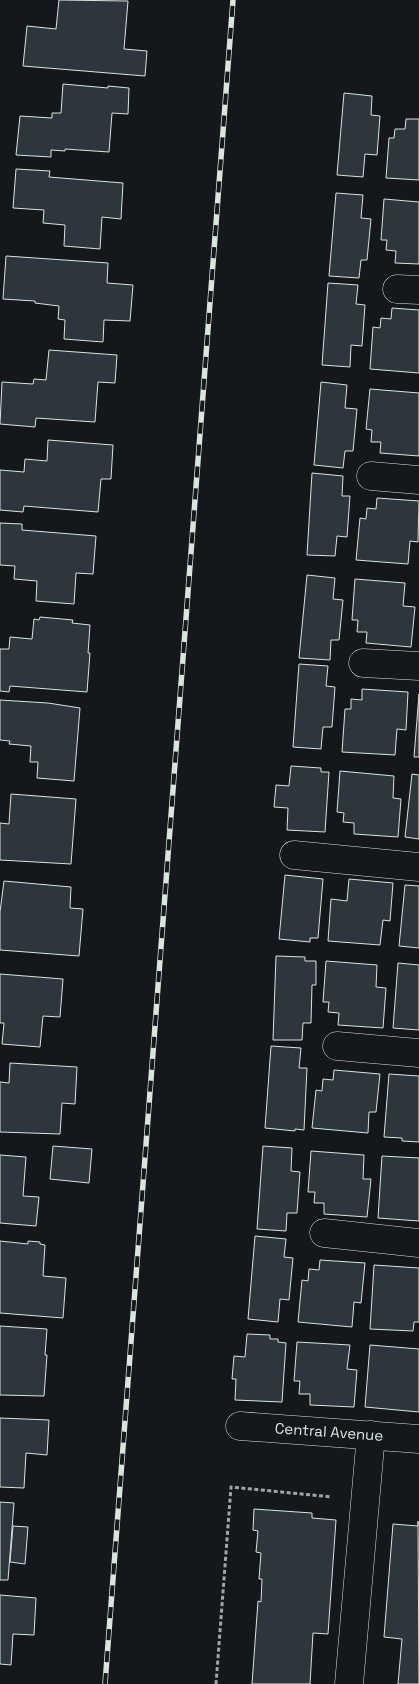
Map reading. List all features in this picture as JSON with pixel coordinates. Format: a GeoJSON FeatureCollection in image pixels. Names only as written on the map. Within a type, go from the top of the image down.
{"type":"FeatureCollection","features":[{"type":"Feature","properties":{"kind":"street"},"geometry":{"type":"LineString","coordinates":[[371,476],[419,480]]}},
{"type":"Feature","properties":{"kind":"street"},"geometry":{"type":"LineString","coordinates":[[363,663],[419,666]]}},
{"type":"Feature","properties":{"kind":"street"},"geometry":{"type":"LineString","coordinates":[[294,855],[419,868]]}},
{"type":"Feature","properties":{"kind":"street"},"geometry":{"type":"LineString","coordinates":[[337,1046],[419,1053]]}},
{"type":"Feature","properties":{"kind":"street"},"geometry":{"type":"LineString","coordinates":[[324,1233],[419,1243]]}},
{"type":"Feature","properties":{"kind":"street","name":"Central Avenue"},"geometry":{"type":"LineString","coordinates":[[240,1426],[419,1439]]}},
{"type":"Feature","properties":{"kind":"street"},"geometry":{"type":"LineString","coordinates":[[349,1684],[371,1435]]}},
{"type":"Feature","properties":{"kind":"path"},"geometry":{"type":"LineString","coordinates":[[216,1684],[230,1487],[365,1500]]}},
{"type":"Feature","properties":{"kind":"building"},"geometry":{"type":"Polygon","coordinates":[[[59,0],[128,1],[124,49],[147,51],[145,76],[23,66],[27,26],[56,29],[59,0]]]}},
{"type":"Feature","properties":{"kind":"building"},"geometry":{"type":"Polygon","coordinates":[[[63,84],[129,88],[128,114],[112,113],[109,152],[65,149],[65,151],[51,150],[51,157],[16,155],[20,116],[52,118],[52,113],[61,113],[63,84]]]}},
{"type":"Feature","properties":{"kind":"building"},"geometry":{"type":"Polygon","coordinates":[[[344,93],[372,96],[371,115],[380,116],[377,155],[365,154],[363,177],[337,175],[344,93]]]}},
{"type":"Feature","properties":{"kind":"building"},"geometry":{"type":"Polygon","coordinates":[[[406,119],[419,119],[419,180],[386,178],[389,138],[394,138],[395,129],[405,129],[406,119]]]}},
{"type":"Feature","properties":{"kind":"building"},"geometry":{"type":"Polygon","coordinates":[[[16,169],[50,171],[49,177],[123,183],[121,219],[102,217],[100,249],[64,246],[65,225],[43,223],[44,210],[13,208],[16,169]]]}},
{"type":"Feature","properties":{"kind":"building"},"geometry":{"type":"Polygon","coordinates":[[[336,193],[363,195],[361,218],[371,219],[367,260],[361,260],[359,278],[329,276],[336,193]]]}},
{"type":"Feature","properties":{"kind":"building"},"geometry":{"type":"Polygon","coordinates":[[[384,199],[419,202],[419,264],[395,263],[396,251],[386,250],[387,240],[381,240],[384,199]]]}},
{"type":"Feature","properties":{"kind":"building"},"geometry":{"type":"Polygon","coordinates":[[[6,256],[108,263],[107,283],[133,285],[130,321],[104,320],[103,342],[64,339],[65,320],[58,319],[59,306],[35,303],[35,301],[3,299],[6,256]]]}},
{"type":"Feature","properties":{"kind":"building"},"geometry":{"type":"Polygon","coordinates":[[[328,283],[358,285],[356,304],[365,305],[362,346],[351,345],[350,367],[322,365],[328,283]]]}},
{"type":"Feature","properties":{"kind":"building"},"geometry":{"type":"Polygon","coordinates":[[[392,308],[419,310],[419,373],[370,369],[373,327],[380,328],[381,318],[391,319],[392,308]]]}},
{"type":"Feature","properties":{"kind":"building"},"geometry":{"type":"Polygon","coordinates":[[[49,350],[117,355],[115,383],[98,382],[95,422],[36,418],[35,427],[0,424],[2,382],[33,384],[34,379],[46,380],[49,350]]]}},
{"type":"Feature","properties":{"kind":"building"},"geometry":{"type":"Polygon","coordinates":[[[321,382],[347,385],[345,408],[357,409],[353,451],[345,451],[343,468],[314,465],[321,382]]]}},
{"type":"Feature","properties":{"kind":"building"},"geometry":{"type":"Polygon","coordinates":[[[370,389],[419,393],[419,456],[380,453],[381,442],[371,442],[372,430],[366,429],[370,389]]]}},
{"type":"Feature","properties":{"kind":"building"},"geometry":{"type":"Polygon","coordinates":[[[48,440],[113,445],[111,479],[101,479],[98,512],[24,506],[23,512],[0,510],[0,470],[24,472],[25,459],[47,461],[48,440]]]}},
{"type":"Feature","properties":{"kind":"building"},"geometry":{"type":"Polygon","coordinates":[[[312,473],[343,476],[342,496],[350,496],[347,537],[337,536],[335,556],[307,555],[312,473]]]}},
{"type":"Feature","properties":{"kind":"building"},"geometry":{"type":"Polygon","coordinates":[[[377,498],[419,501],[418,542],[410,541],[408,564],[356,560],[360,518],[366,519],[367,508],[376,509],[377,498]]]}},
{"type":"Feature","properties":{"kind":"building"},"geometry":{"type":"Polygon","coordinates":[[[0,523],[22,524],[22,530],[96,536],[93,574],[76,573],[74,604],[36,601],[37,581],[14,579],[15,566],[0,565],[0,523]]]}},
{"type":"Feature","properties":{"kind":"building"},"geometry":{"type":"Polygon","coordinates":[[[307,575],[335,578],[333,599],[343,600],[339,640],[331,640],[330,660],[299,658],[307,575]]]}},
{"type":"Feature","properties":{"kind":"building"},"geometry":{"type":"Polygon","coordinates":[[[355,579],[405,583],[403,606],[415,607],[411,647],[366,643],[367,632],[357,632],[358,620],[352,620],[355,579]]]}},
{"type":"Feature","properties":{"kind":"building"},"geometry":{"type":"Polygon","coordinates":[[[40,617],[73,620],[72,623],[90,625],[87,692],[10,686],[9,692],[0,691],[0,649],[9,649],[10,637],[32,639],[34,619],[39,620],[40,617]]]}},
{"type":"Feature","properties":{"kind":"building"},"geometry":{"type":"Polygon","coordinates":[[[299,664],[328,666],[326,686],[335,687],[332,727],[323,727],[321,749],[293,747],[299,664]]]}},
{"type":"Feature","properties":{"kind":"building"},"geometry":{"type":"Polygon","coordinates":[[[362,689],[408,692],[406,730],[397,729],[395,755],[342,752],[345,709],[351,709],[351,699],[362,700],[362,689]]]}},
{"type":"Feature","properties":{"kind":"building"},"geometry":{"type":"Polygon","coordinates":[[[419,694],[419,757],[414,757],[419,694]]]}},
{"type":"Feature","properties":{"kind":"building"},"geometry":{"type":"Polygon","coordinates":[[[0,700],[48,703],[80,708],[74,781],[37,778],[38,762],[30,762],[31,746],[9,744],[10,741],[0,740],[0,700]]]}},
{"type":"Feature","properties":{"kind":"building"},"geometry":{"type":"Polygon","coordinates":[[[291,766],[321,768],[321,772],[329,772],[325,832],[287,830],[288,808],[274,807],[276,785],[289,786],[291,766]]]}},
{"type":"Feature","properties":{"kind":"building"},"geometry":{"type":"Polygon","coordinates":[[[340,771],[394,776],[393,798],[401,799],[398,837],[354,834],[354,823],[343,822],[344,813],[337,812],[340,771]]]}},
{"type":"Feature","properties":{"kind":"building"},"geometry":{"type":"Polygon","coordinates":[[[412,774],[419,775],[419,839],[405,837],[412,774]]]}},
{"type":"Feature","properties":{"kind":"building"},"geometry":{"type":"Polygon","coordinates":[[[11,794],[76,799],[71,864],[0,860],[0,823],[9,824],[11,794]]]}},
{"type":"Feature","properties":{"kind":"building"},"geometry":{"type":"Polygon","coordinates":[[[285,875],[323,879],[318,938],[310,938],[310,942],[279,939],[285,875]]]}},
{"type":"Feature","properties":{"kind":"building"},"geometry":{"type":"Polygon","coordinates":[[[349,879],[393,883],[390,921],[383,920],[380,945],[328,941],[331,899],[347,901],[349,879]]]}},
{"type":"Feature","properties":{"kind":"building"},"geometry":{"type":"Polygon","coordinates":[[[4,881],[71,887],[70,908],[83,909],[79,956],[0,950],[0,912],[4,881]]]}},
{"type":"Feature","properties":{"kind":"building"},"geometry":{"type":"Polygon","coordinates":[[[405,885],[419,886],[419,948],[399,946],[405,885]]]}},
{"type":"Feature","properties":{"kind":"building"},"geometry":{"type":"Polygon","coordinates":[[[276,956],[305,957],[305,961],[316,961],[316,985],[312,985],[311,1023],[303,1023],[302,1040],[273,1040],[276,956]]]}},
{"type":"Feature","properties":{"kind":"building"},"geometry":{"type":"Polygon","coordinates":[[[326,961],[377,965],[376,987],[386,988],[383,1028],[338,1025],[339,1013],[328,1012],[329,1002],[323,1002],[326,961]]]}},
{"type":"Feature","properties":{"kind":"building"},"geometry":{"type":"Polygon","coordinates":[[[398,963],[419,965],[419,1030],[393,1028],[398,963]]]}},
{"type":"Feature","properties":{"kind":"building"},"geometry":{"type":"Polygon","coordinates":[[[0,974],[63,979],[60,1017],[43,1016],[40,1047],[2,1044],[4,1023],[0,1023],[0,974]]]}},
{"type":"Feature","properties":{"kind":"building"},"geometry":{"type":"Polygon","coordinates":[[[271,1046],[301,1048],[299,1068],[307,1068],[304,1130],[265,1128],[271,1046]]]}},
{"type":"Feature","properties":{"kind":"building"},"geometry":{"type":"Polygon","coordinates":[[[10,1063],[77,1067],[75,1104],[62,1103],[60,1134],[0,1132],[0,1082],[9,1083],[10,1063]]]}},
{"type":"Feature","properties":{"kind":"building"},"geometry":{"type":"Polygon","coordinates":[[[334,1070],[380,1074],[376,1112],[369,1112],[368,1133],[312,1128],[316,1090],[322,1091],[323,1079],[333,1080],[334,1070]]]}},
{"type":"Feature","properties":{"kind":"building"},"geometry":{"type":"Polygon","coordinates":[[[389,1074],[419,1076],[419,1142],[402,1141],[402,1138],[384,1137],[389,1074]]]}},
{"type":"Feature","properties":{"kind":"building"},"geometry":{"type":"Polygon","coordinates":[[[53,1146],[92,1149],[89,1183],[50,1179],[53,1146]]]}},
{"type":"Feature","properties":{"kind":"building"},"geometry":{"type":"Polygon","coordinates":[[[263,1146],[292,1148],[291,1171],[300,1172],[297,1213],[287,1213],[286,1231],[257,1229],[263,1146]]]}},
{"type":"Feature","properties":{"kind":"building"},"geometry":{"type":"Polygon","coordinates":[[[311,1151],[364,1155],[363,1179],[371,1179],[367,1217],[324,1214],[324,1203],[314,1203],[315,1192],[308,1192],[311,1151]]]}},
{"type":"Feature","properties":{"kind":"building"},"geometry":{"type":"Polygon","coordinates":[[[0,1155],[26,1157],[23,1196],[39,1197],[36,1226],[0,1223],[0,1155]]]}},
{"type":"Feature","properties":{"kind":"building"},"geometry":{"type":"Polygon","coordinates":[[[382,1156],[419,1158],[419,1221],[378,1218],[382,1156]]]}},
{"type":"Feature","properties":{"kind":"building"},"geometry":{"type":"Polygon","coordinates":[[[255,1236],[286,1239],[284,1257],[293,1258],[289,1300],[280,1299],[278,1322],[248,1319],[255,1236]]]}},
{"type":"Feature","properties":{"kind":"building"},"geometry":{"type":"Polygon","coordinates":[[[0,1241],[28,1244],[28,1241],[40,1242],[40,1244],[45,1245],[43,1276],[66,1278],[63,1318],[0,1313],[0,1241]]]}},
{"type":"Feature","properties":{"kind":"building"},"geometry":{"type":"Polygon","coordinates":[[[320,1260],[365,1263],[361,1303],[354,1302],[352,1327],[298,1322],[302,1280],[308,1281],[309,1269],[319,1270],[320,1260]]]}},
{"type":"Feature","properties":{"kind":"building"},"geometry":{"type":"Polygon","coordinates":[[[374,1265],[419,1268],[419,1322],[414,1322],[413,1331],[370,1329],[374,1265]]]}},
{"type":"Feature","properties":{"kind":"building"},"geometry":{"type":"Polygon","coordinates":[[[0,1326],[47,1329],[44,1396],[0,1395],[0,1326]]]}},
{"type":"Feature","properties":{"kind":"building"},"geometry":{"type":"Polygon","coordinates":[[[247,1334],[270,1335],[270,1339],[278,1339],[278,1342],[286,1343],[282,1402],[235,1400],[236,1379],[232,1379],[234,1356],[245,1357],[247,1334]]]}},
{"type":"Feature","properties":{"kind":"building"},"geometry":{"type":"Polygon","coordinates":[[[297,1342],[350,1345],[347,1369],[357,1370],[354,1407],[310,1405],[310,1394],[299,1394],[300,1381],[294,1381],[297,1342]]]}},
{"type":"Feature","properties":{"kind":"building"},"geometry":{"type":"Polygon","coordinates":[[[370,1345],[419,1349],[419,1412],[365,1407],[370,1345]]]}},
{"type":"Feature","properties":{"kind":"building"},"geometry":{"type":"Polygon","coordinates":[[[0,1418],[49,1420],[47,1455],[26,1453],[24,1488],[0,1487],[0,1418]]]}},
{"type":"Feature","properties":{"kind":"building"},"geometry":{"type":"Polygon","coordinates":[[[0,1502],[14,1503],[8,1580],[0,1580],[0,1502]]]}},
{"type":"Feature","properties":{"kind":"building"},"geometry":{"type":"Polygon","coordinates":[[[254,1509],[312,1513],[312,1518],[336,1520],[328,1634],[313,1633],[310,1684],[252,1684],[258,1601],[261,1602],[262,1579],[259,1579],[261,1553],[256,1552],[258,1531],[253,1530],[254,1509]]]}},
{"type":"Feature","properties":{"kind":"building"},"geometry":{"type":"Polygon","coordinates":[[[418,1521],[419,1684],[398,1684],[402,1639],[384,1637],[393,1524],[418,1526],[418,1521]]]}},
{"type":"Feature","properties":{"kind":"building"},"geometry":{"type":"Polygon","coordinates":[[[13,1526],[28,1527],[25,1564],[10,1562],[13,1526]]]}},
{"type":"Feature","properties":{"kind":"building"},"geometry":{"type":"Polygon","coordinates":[[[0,1595],[36,1598],[34,1635],[13,1634],[11,1665],[0,1664],[0,1595]]]}},
{"type":"Feature","properties":{"kind":"railway"},"geometry":{"type":"LineString","coordinates":[[105,1684],[233,0]]}}]}
